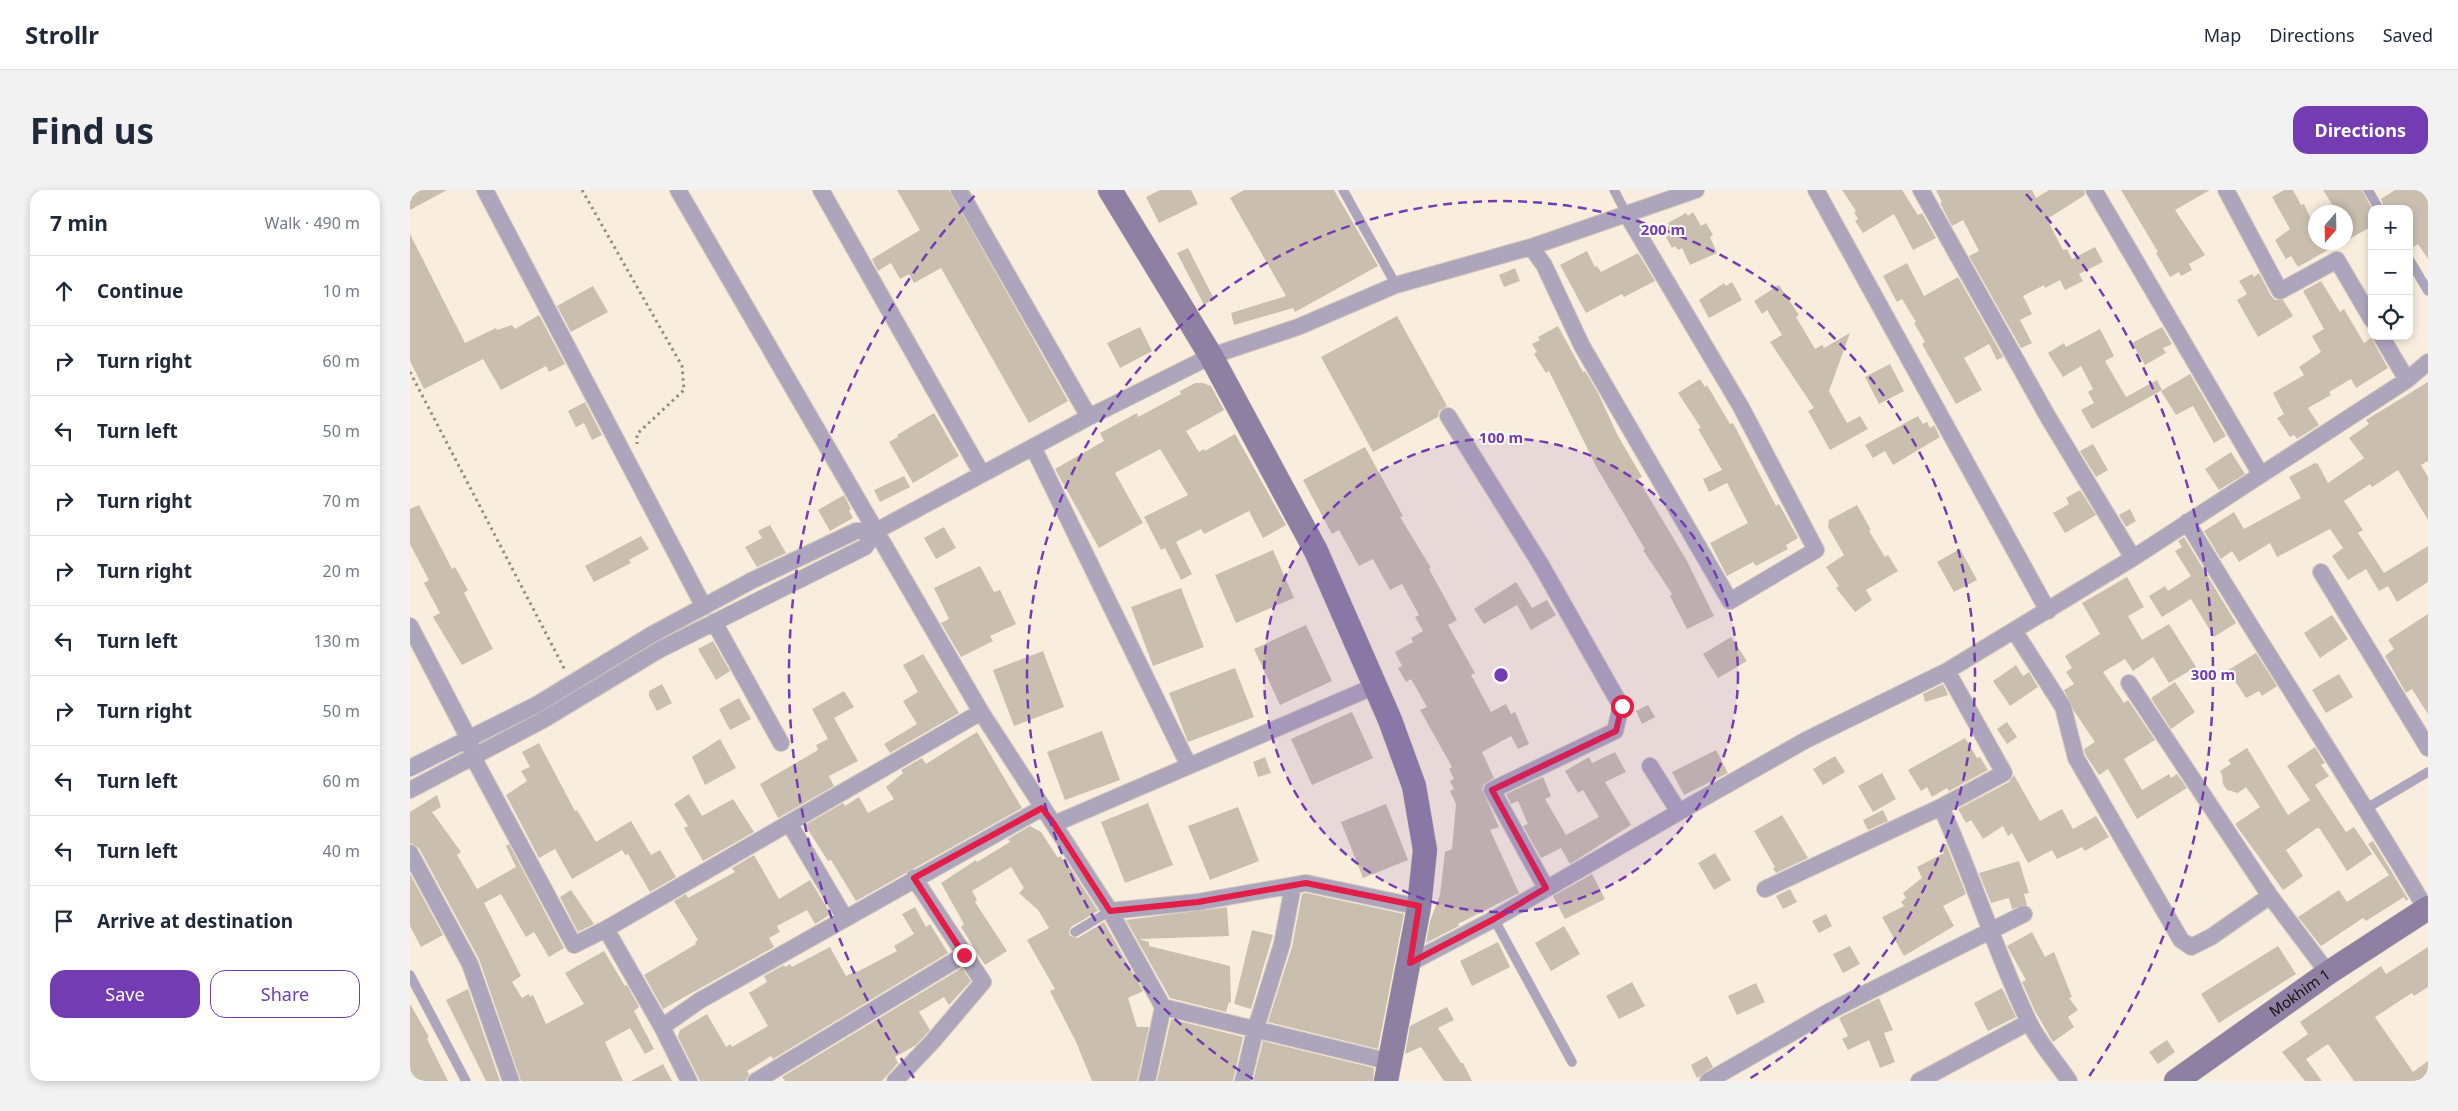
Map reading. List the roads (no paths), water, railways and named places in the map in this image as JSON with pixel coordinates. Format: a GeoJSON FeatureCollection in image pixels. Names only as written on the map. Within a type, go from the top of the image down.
{"type":"FeatureCollection","features":[{"type":"Feature","properties":{"kind":"street"},"geometry":{"type":"LineString","coordinates":[[485,190],[704,607]]}},
{"type":"Feature","properties":{"kind":"street"},"geometry":{"type":"LineString","coordinates":[[678,190],[981,712],[1110,911],[1163,1007],[1147,1081]]}},
{"type":"Feature","properties":{"kind":"street"},"geometry":{"type":"LineString","coordinates":[[821,190],[982,474]]}},
{"type":"Feature","properties":{"kind":"street"},"geometry":{"type":"LineString","coordinates":[[959,190],[1089,417]]}},
{"type":"Feature","properties":{"kind":"street"},"geometry":{"type":"LineString","coordinates":[[1110,190],[1211,356],[1316,551],[1375,686],[1414,786],[1424,850],[1419,906],[1389,1072],[1255,1031],[1163,1007]]}},
{"type":"Feature","properties":{"kind":"street"},"geometry":{"type":"LineString","coordinates":[[410,790],[543,720],[659,650],[865,547],[876,531],[1089,417],[1211,356],[1298,328],[1396,285],[1531,247],[1626,212],[1696,190]]}},
{"type":"Feature","properties":{"kind":"street"},"geometry":{"type":"LineString","coordinates":[[1816,190],[2048,611]]}},
{"type":"Feature","properties":{"kind":"street"},"geometry":{"type":"LineString","coordinates":[[1921,190],[2048,417],[2133,558]]}},
{"type":"Feature","properties":{"kind":"street"},"geometry":{"type":"LineString","coordinates":[[2094,190],[2261,475]]}},
{"type":"Feature","properties":{"kind":"street"},"geometry":{"type":"LineString","coordinates":[[2226,190],[2280,291],[2337,260],[2368,313]]}},
{"type":"Feature","properties":{"kind":"street"},"geometry":{"type":"LineString","coordinates":[[1531,247],[1544,265],[1582,346],[1730,601],[1816,550],[1741,407],[1626,212]]}},
{"type":"Feature","properties":{"kind":"street"},"geometry":{"type":"LineString","coordinates":[[2383,340],[2407,380]]}},
{"type":"Feature","properties":{"kind":"street"},"geometry":{"type":"LineString","coordinates":[[1410,963],[1494,919],[1806,740],[1947,670],[2015,632],[2133,558],[2407,380],[2428,362]]}},
{"type":"Feature","properties":{"kind":"street"},"geometry":{"type":"LineString","coordinates":[[1448,416],[1541,565],[1622,706],[1616,731],[1492,790],[1546,888]]}},
{"type":"Feature","properties":{"kind":"street"},"geometry":{"type":"LineString","coordinates":[[1033,447],[1189,766]]}},
{"type":"Feature","properties":{"kind":"street"},"geometry":{"type":"LineString","coordinates":[[2187,522],[2246,621],[2367,808],[2427,909]]}},
{"type":"Feature","properties":{"kind":"street"},"geometry":{"type":"LineString","coordinates":[[410,768],[536,706],[651,635],[704,607],[856,531],[876,531]]}},
{"type":"Feature","properties":{"kind":"street"},"geometry":{"type":"LineString","coordinates":[[2321,572],[2428,748]]}},
{"type":"Feature","properties":{"kind":"street"},"geometry":{"type":"LineString","coordinates":[[714,622],[781,744]]}},
{"type":"Feature","properties":{"kind":"street"},"geometry":{"type":"LineString","coordinates":[[410,626],[469,739],[473,757],[574,945],[606,930],[981,712]]}},
{"type":"Feature","properties":{"kind":"street"},"geometry":{"type":"LineString","coordinates":[[2015,632],[2063,707],[2076,758],[2182,940],[2191,947],[2211,937],[2270,896]]}},
{"type":"Feature","properties":{"kind":"street"},"geometry":{"type":"LineString","coordinates":[[1765,889],[1941,807],[2004,773],[1947,670]]}},
{"type":"Feature","properties":{"kind":"street"},"geometry":{"type":"LineString","coordinates":[[2129,683],[2270,896],[2328,973]]}},
{"type":"Feature","properties":{"kind":"street"},"geometry":{"type":"LineString","coordinates":[[1054,824],[1375,686]]}},
{"type":"Feature","properties":{"kind":"street"},"geometry":{"type":"LineString","coordinates":[[1650,766],[1679,812]]}},
{"type":"Feature","properties":{"kind":"street"},"geometry":{"type":"LineString","coordinates":[[1941,807],[1966,861],[1990,930],[2029,1022],[2069,1081]]}},
{"type":"Feature","properties":{"kind":"street"},"geometry":{"type":"LineString","coordinates":[[662,1027],[699,1001],[914,878],[1042,808]]}},
{"type":"Feature","properties":{"kind":"street"},"geometry":{"type":"LineString","coordinates":[[789,823],[845,918]]}},
{"type":"Feature","properties":{"kind":"street"},"geometry":{"type":"LineString","coordinates":[[410,854],[470,964],[511,1081]]}},
{"type":"Feature","properties":{"kind":"street"},"geometry":{"type":"LineString","coordinates":[[895,1081],[934,1041],[983,982],[914,878]]}},
{"type":"Feature","properties":{"kind":"street"},"geometry":{"type":"LineString","coordinates":[[1110,911],[1198,902],[1306,883],[1419,906]]}},
{"type":"Feature","properties":{"kind":"street"},"geometry":{"type":"LineString","coordinates":[[1243,1081],[1255,1031],[1282,944],[1293,886]]}},
{"type":"Feature","properties":{"kind":"street","name":"Mokhim 1"},"geometry":{"type":"LineString","coordinates":[[2176,1081],[2328,973],[2427,909]]}},
{"type":"Feature","properties":{"kind":"street"},"geometry":{"type":"LineString","coordinates":[[1708,1081],[1830,1011],[2024,914]]}},
{"type":"Feature","properties":{"kind":"street"},"geometry":{"type":"LineString","coordinates":[[606,930],[662,1027],[689,1081]]}},
{"type":"Feature","properties":{"kind":"street"},"geometry":{"type":"LineString","coordinates":[[756,1081],[964,955]]}},
{"type":"Feature","properties":{"kind":"street"},"geometry":{"type":"LineString","coordinates":[[1919,1081],[2029,1022]]}},
{"type":"Feature","properties":{"kind":"lane"},"geometry":{"type":"LineString","coordinates":[[1343,190],[1396,285]]}},
{"type":"Feature","properties":{"kind":"lane"},"geometry":{"type":"LineString","coordinates":[[1614,190],[1626,212]]}},
{"type":"Feature","properties":{"kind":"lane"},"geometry":{"type":"LineString","coordinates":[[2368,190],[2377,205]]}},
{"type":"Feature","properties":{"kind":"lane"},"geometry":{"type":"LineString","coordinates":[[2413,266],[2428,290]]}},
{"type":"Feature","properties":{"kind":"lane"},"geometry":{"type":"LineString","coordinates":[[2367,808],[2428,772]]}},
{"type":"Feature","properties":{"kind":"lane"},"geometry":{"type":"LineString","coordinates":[[1074,932],[1110,911]]}},
{"type":"Feature","properties":{"kind":"lane"},"geometry":{"type":"LineString","coordinates":[[1494,919],[1572,1062]]}},
{"type":"Feature","properties":{"kind":"lane"},"geometry":{"type":"LineString","coordinates":[[410,974],[466,1081]]}}]}
